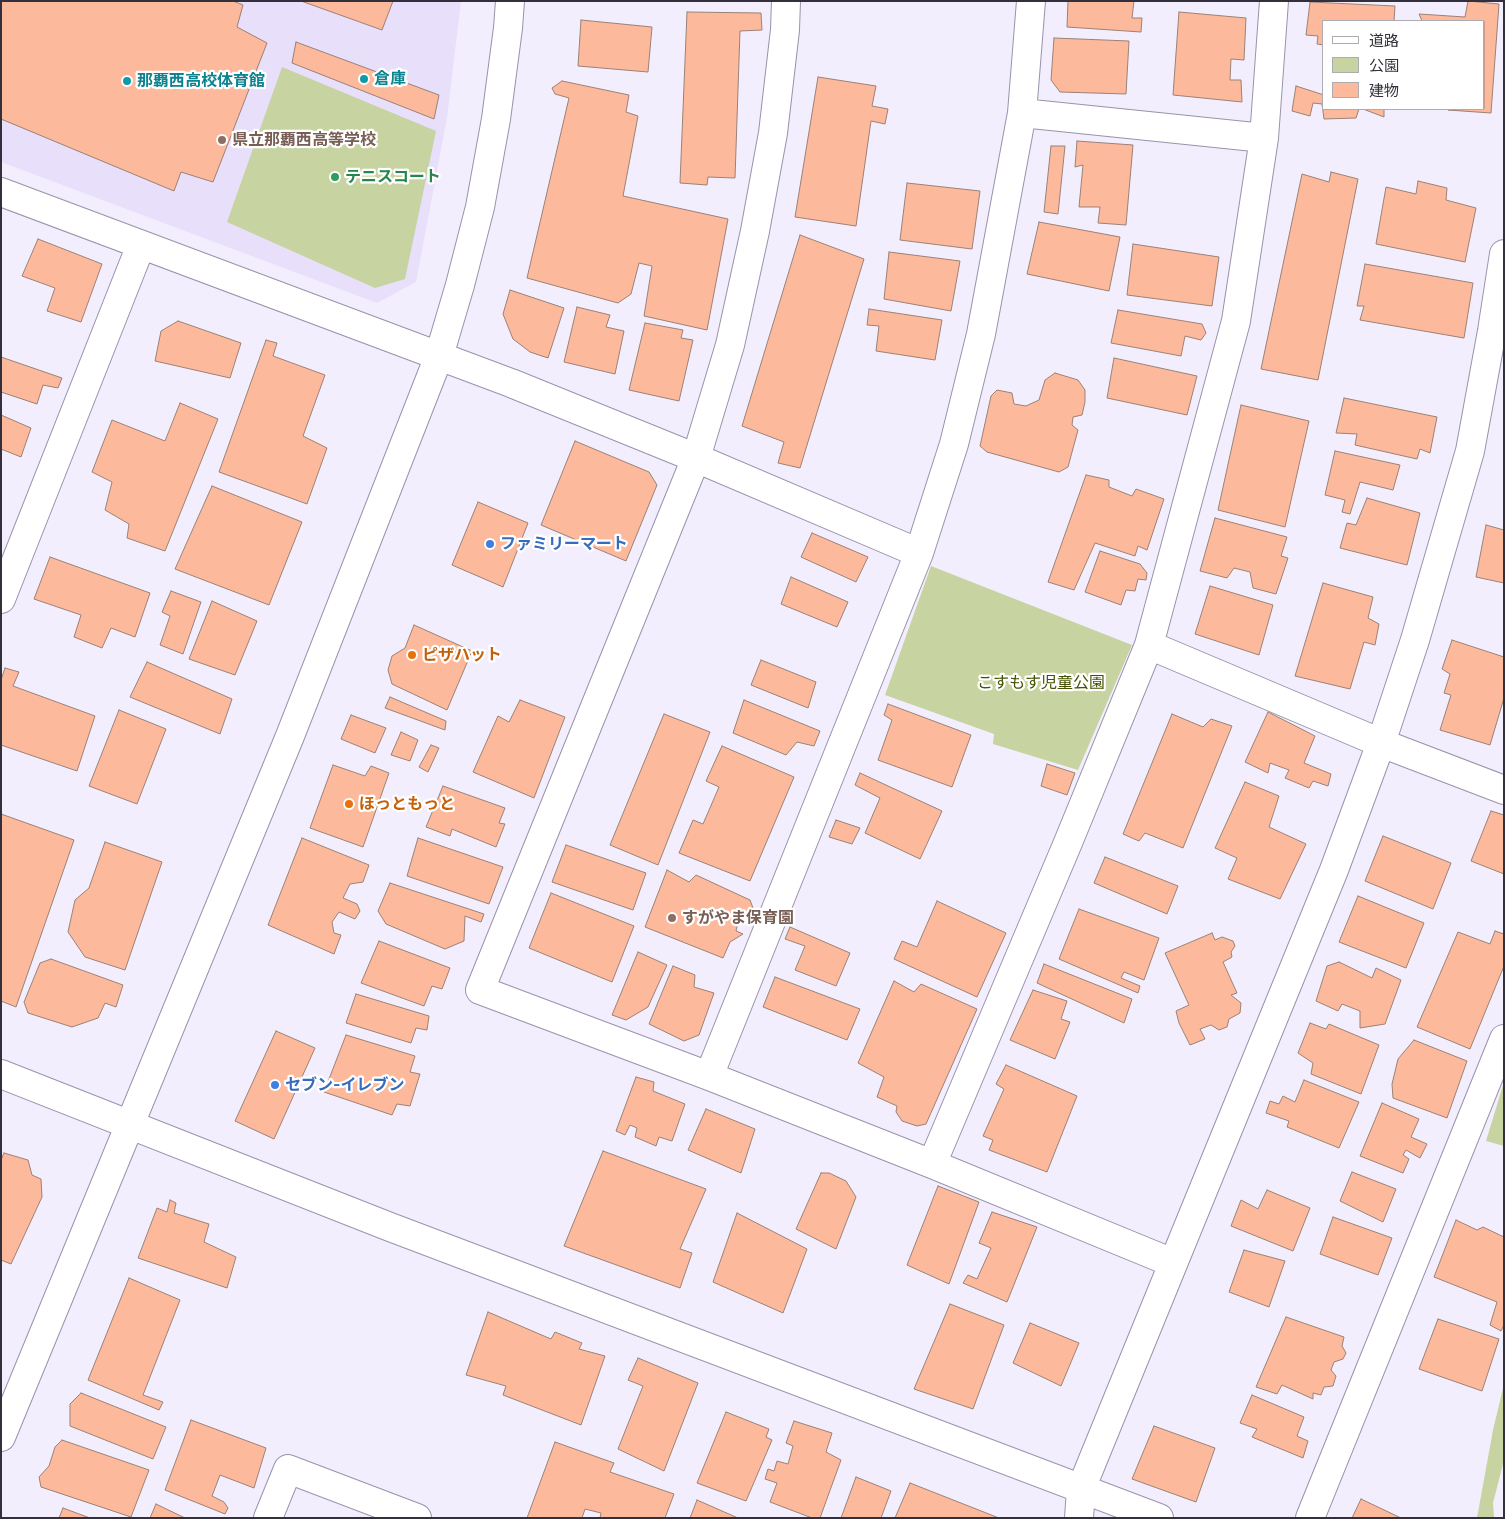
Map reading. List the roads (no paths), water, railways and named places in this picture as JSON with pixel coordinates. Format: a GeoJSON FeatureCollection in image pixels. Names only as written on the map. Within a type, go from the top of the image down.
{"type":"FeatureCollection","features":[{"type":"Feature","properties":{"kind":"street"},"geometry":{"type":"LineString","coordinates":[[1,1437],[290,736],[439,356],[458,294],[480,207],[496,120],[510,1]]}},
{"type":"Feature","properties":{"kind":"street"},"geometry":{"type":"LineString","coordinates":[[786,1],[785,30],[773,133],[755,231],[730,344],[696,458],[480,990],[709,1076],[1173,1262]]}},
{"type":"Feature","properties":{"kind":"street"},"geometry":{"type":"LineString","coordinates":[[709,1076],[919,553],[954,444],[981,334],[1022,113],[1031,1]]}},
{"type":"Feature","properties":{"kind":"street"},"geometry":{"type":"LineString","coordinates":[[932,1164],[1149,645],[1236,321],[1264,138],[1274,1]]}},
{"type":"Feature","properties":{"kind":"street"},"geometry":{"type":"LineString","coordinates":[[1022,113],[1264,138]]}},
{"type":"Feature","properties":{"kind":"street"},"geometry":{"type":"LineString","coordinates":[[1,192],[511,383],[696,458],[919,553]]}},
{"type":"Feature","properties":{"kind":"street"},"geometry":{"type":"LineString","coordinates":[[1,599],[141,245]]}},
{"type":"Feature","properties":{"kind":"street"},"geometry":{"type":"LineString","coordinates":[[1079,1518],[1081,1489],[1334,870],[1381,743],[1415,640],[1470,451],[1504,254]]}},
{"type":"Feature","properties":{"kind":"street"},"geometry":{"type":"LineString","coordinates":[[1149,645],[1381,743],[1504,790]]}},
{"type":"Feature","properties":{"kind":"street"},"geometry":{"type":"LineString","coordinates":[[1310,1518],[1504,1039]]}},
{"type":"Feature","properties":{"kind":"street"},"geometry":{"type":"LineString","coordinates":[[1,1074],[399,1230],[1159,1518]]}},
{"type":"Feature","properties":{"kind":"street"},"geometry":{"type":"LineString","coordinates":[[268,1518],[288,1469],[417,1518]]}},
{"type":"Feature","properties":{"kind":"place","name":"倉庫"},"geometry":{"type":"Point","coordinates":[364,79]}},
{"type":"Feature","properties":{"kind":"place","name":"那覇西高校体育館"},"geometry":{"type":"Point","coordinates":[127,81]}},
{"type":"Feature","properties":{"kind":"place","name":"県立那覇西高等学校"},"geometry":{"type":"Point","coordinates":[222,140]}},
{"type":"Feature","properties":{"kind":"place","name":"テニスコート"},"geometry":{"type":"Point","coordinates":[335,177]}},
{"type":"Feature","properties":{"kind":"place","name":"ファミリーマート"},"geometry":{"type":"Point","coordinates":[490,544]}},
{"type":"Feature","properties":{"kind":"place","name":"ピザハット"},"geometry":{"type":"Point","coordinates":[412,655]}},
{"type":"Feature","properties":{"kind":"place","name":"ほっともっと"},"geometry":{"type":"Point","coordinates":[349,804]}},
{"type":"Feature","properties":{"kind":"place","name":"すがやま保育園"},"geometry":{"type":"Point","coordinates":[672,918]}},
{"type":"Feature","properties":{"kind":"place","name":"セブン-イレブン"},"geometry":{"type":"Point","coordinates":[275,1085]}},
{"type":"Feature","properties":{"kind":"park label","name":"こすもす児童公園"},"geometry":{"type":"Point","coordinates":[1041,683]}}]}
